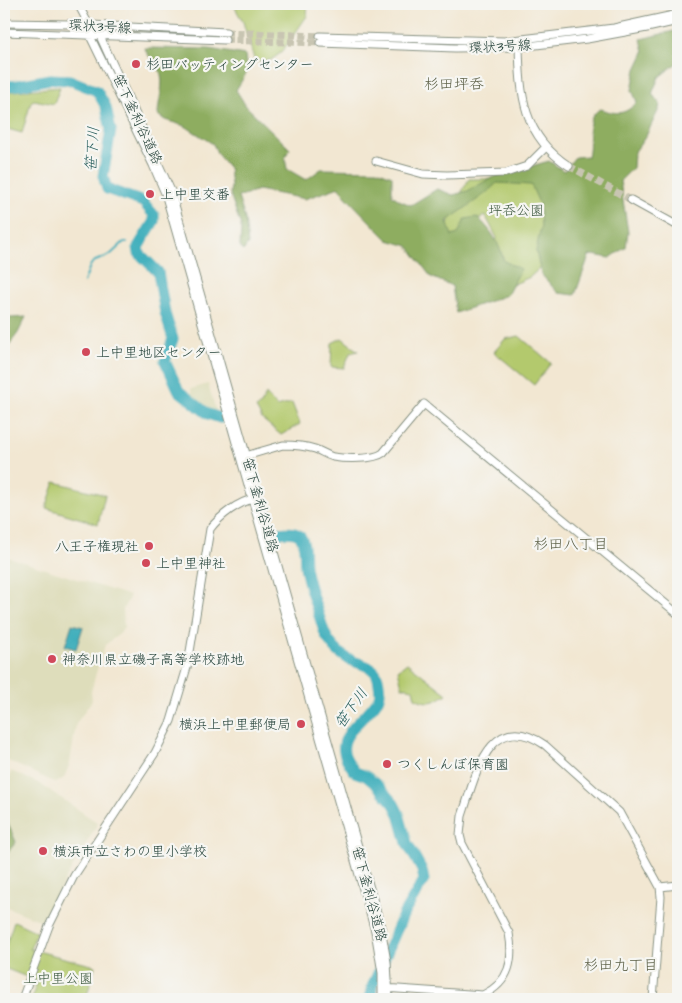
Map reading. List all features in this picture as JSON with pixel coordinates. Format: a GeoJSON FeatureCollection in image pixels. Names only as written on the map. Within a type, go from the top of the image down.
{"type":"FeatureCollection","features":[{"type":"Feature","properties":{"kind":"street","name":"笹下釜利谷道路"},"geometry":{"type":"LineString","coordinates":[[78,4],[89,25],[100,36],[171,191],[243,456],[381,927],[387,962],[386,988],[382,999]]}},
{"type":"Feature","properties":{"kind":"street","name":"環状3号線"},"geometry":{"type":"LineString","coordinates":[[520,43],[614,28],[678,14]]}},
{"type":"Feature","properties":{"kind":"street","name":"環状3号線"},"geometry":{"type":"LineString","coordinates":[[320,39],[455,48],[587,39],[678,21]]}},
{"type":"Feature","properties":{"kind":"street","name":"環状3号線"},"geometry":{"type":"LineString","coordinates":[[4,23],[226,32]]}},
{"type":"Feature","properties":{"kind":"street","name":"笹下釜利谷道路"},"geometry":{"type":"LineString","coordinates":[[89,25],[90,36],[156,172],[164,193],[243,456]]}},
{"type":"Feature","properties":{"kind":"street","name":"環状3号線"},"geometry":{"type":"LineString","coordinates":[[4,32],[225,40]]}},
{"type":"Feature","properties":{"kind":"street"},"geometry":{"type":"LineString","coordinates":[[520,43],[522,84],[526,110],[533,130],[546,147],[569,166]]}},
{"type":"Feature","properties":{"kind":"street"},"geometry":{"type":"LineString","coordinates":[[376,161],[423,174],[506,174],[527,166],[546,147]]}},
{"type":"Feature","properties":{"kind":"street"},"geometry":{"type":"LineString","coordinates":[[631,200],[678,226]]}},
{"type":"Feature","properties":{"kind":"street"},"geometry":{"type":"LineString","coordinates":[[243,456],[283,445],[290,445],[315,449],[338,458],[376,457],[383,453],[424,404],[678,614]]}},
{"type":"Feature","properties":{"kind":"street","name":"笹下釜利谷道路"},"geometry":{"type":"LineString","coordinates":[[255,498],[375,931],[382,973],[389,999]]}},
{"type":"Feature","properties":{"kind":"street"},"geometry":{"type":"LineString","coordinates":[[22,999],[49,926],[74,876],[155,753],[171,721],[188,664],[210,529],[218,519],[255,498]]}},
{"type":"Feature","properties":{"kind":"street"},"geometry":{"type":"LineString","coordinates":[[386,988],[483,995],[493,990],[506,976],[509,969],[511,942],[509,933],[465,851],[460,835],[462,816],[480,762],[489,747],[501,738],[517,734],[534,738],[613,805],[627,824],[660,887],[661,897],[653,999]]}},
{"type":"Feature","properties":{"kind":"street"},"geometry":{"type":"LineString","coordinates":[[660,887],[678,884]]}},
{"type":"Feature","properties":{"kind":"shaded area"},"geometry":{"type":"Polygon","coordinates":[[[208,384],[218,413],[205,408],[192,396],[191,389],[208,384]]]}},
{"type":"Feature","properties":{"kind":"shaded area","name":"神奈川県立磯子高等学校跡地"},"geometry":{"type":"Polygon","coordinates":[[[4,556],[130,596],[123,609],[124,628],[105,645],[91,692],[92,700],[76,724],[70,763],[64,778],[56,783],[4,759],[4,556]]]}},
{"type":"Feature","properties":{"kind":"shaded area","name":"横浜市立さわの里小学校"},"geometry":{"type":"Polygon","coordinates":[[[11,771],[40,784],[98,823],[57,894],[44,922],[4,906],[4,787],[8,786],[11,771]]]}},
{"type":"Feature","properties":{"kind":"green space"},"geometry":{"type":"Polygon","coordinates":[[[233,4],[308,4],[307,16],[282,52],[271,60],[255,62],[243,22],[233,4]]]}},
{"type":"Feature","properties":{"kind":"green space"},"geometry":{"type":"Polygon","coordinates":[[[678,30],[678,62],[659,77],[652,94],[660,104],[659,109],[646,136],[634,153],[633,168],[620,181],[628,232],[626,247],[610,258],[589,256],[575,295],[558,293],[541,274],[536,251],[541,226],[539,203],[531,185],[497,183],[447,221],[452,236],[458,234],[465,219],[477,217],[494,237],[504,261],[521,269],[507,295],[456,313],[452,286],[431,277],[408,246],[388,240],[346,197],[339,187],[305,199],[258,190],[238,197],[245,219],[248,244],[243,251],[240,247],[241,226],[230,194],[229,168],[218,155],[213,144],[185,126],[165,120],[158,115],[162,87],[161,76],[159,68],[148,55],[145,48],[209,49],[245,55],[247,72],[236,90],[246,106],[290,149],[285,157],[287,169],[306,180],[321,169],[377,170],[392,176],[392,195],[411,205],[437,189],[453,195],[468,191],[493,177],[549,161],[564,171],[575,157],[588,156],[590,124],[595,114],[600,109],[616,113],[624,112],[637,102],[632,90],[636,69],[644,52],[641,39],[678,30]]]}},
{"type":"Feature","properties":{"kind":"green space"},"geometry":{"type":"Polygon","coordinates":[[[60,87],[54,104],[34,100],[31,102],[22,133],[4,128],[4,92],[60,87]]]}},
{"type":"Feature","properties":{"kind":"green space","name":"坪呑公園"},"geometry":{"type":"Polygon","coordinates":[[[535,171],[545,198],[541,267],[530,277],[514,284],[501,297],[487,268],[497,238],[485,215],[477,221],[465,241],[445,235],[453,207],[469,179],[504,179],[535,171]]]}},
{"type":"Feature","properties":{"kind":"green space"},"geometry":{"type":"Polygon","coordinates":[[[4,315],[11,318],[26,317],[18,333],[4,352],[4,315]]]}},
{"type":"Feature","properties":{"kind":"green space"},"geometry":{"type":"Polygon","coordinates":[[[519,336],[551,363],[534,385],[494,352],[505,339],[519,336]]]}},
{"type":"Feature","properties":{"kind":"green space"},"geometry":{"type":"Polygon","coordinates":[[[342,338],[358,351],[350,353],[344,368],[331,367],[332,343],[342,338]]]}},
{"type":"Feature","properties":{"kind":"green space"},"geometry":{"type":"Polygon","coordinates":[[[266,394],[277,407],[292,403],[300,424],[281,435],[262,419],[256,408],[261,405],[266,394]]]}},
{"type":"Feature","properties":{"kind":"green space"},"geometry":{"type":"Polygon","coordinates":[[[55,482],[105,495],[98,524],[46,508],[55,482]]]}},
{"type":"Feature","properties":{"kind":"green space"},"geometry":{"type":"Polygon","coordinates":[[[407,663],[447,694],[432,702],[415,698],[413,689],[402,687],[398,670],[407,663]]]}},
{"type":"Feature","properties":{"kind":"green space"},"geometry":{"type":"Polygon","coordinates":[[[4,807],[8,824],[16,842],[4,857],[4,807]]]}},
{"type":"Feature","properties":{"kind":"green space","name":"上中里公園"},"geometry":{"type":"Polygon","coordinates":[[[14,921],[37,932],[30,949],[95,966],[86,999],[32,999],[37,981],[4,968],[4,951],[14,921]]]}},
{"type":"Feature","properties":{"kind":"water"},"geometry":{"type":"Polygon","coordinates":[[[72,624],[83,627],[76,649],[65,646],[72,624]]]}},
{"type":"Feature","properties":{"kind":"waterway","name":"笹下川"},"geometry":{"type":"LineString","coordinates":[[4,85],[13,86],[50,79],[70,80],[97,91],[106,107],[111,130],[103,176],[107,189],[143,202],[154,215],[154,221],[138,247],[139,253],[158,272],[165,313],[173,339],[165,361],[179,391],[208,414],[220,418]]}},
{"type":"Feature","properties":{"kind":"waterway"},"geometry":{"type":"LineString","coordinates":[[84,282],[93,262],[110,255],[124,242],[127,242]]}},
{"type":"Feature","properties":{"kind":"waterway","name":"笹下川"},"geometry":{"type":"LineString","coordinates":[[278,533],[298,534],[302,539],[308,582],[325,633],[331,643],[343,656],[369,667],[377,675],[380,692],[379,699],[353,727],[344,744],[344,752],[355,772],[366,776],[394,804],[399,814],[407,843],[422,870],[424,880],[404,913],[372,987],[370,999]]}},
{"type":"Feature","properties":{"kind":"tunnel"},"geometry":{"type":"LineString","coordinates":[[226,32],[320,36]]}},
{"type":"Feature","properties":{"kind":"tunnel"},"geometry":{"type":"LineString","coordinates":[[225,40],[320,43]]}},
{"type":"Feature","properties":{"kind":"tunnel"},"geometry":{"type":"LineString","coordinates":[[569,166],[631,200]]}},
{"type":"Feature","properties":{"kind":"place","name":"杉田バッティングセンター"},"geometry":{"type":"Point","coordinates":[136,64]}},
{"type":"Feature","properties":{"kind":"place","name":"上中里交番"},"geometry":{"type":"Point","coordinates":[150,194]}},
{"type":"Feature","properties":{"kind":"place","name":"上中里地区センター"},"geometry":{"type":"Point","coordinates":[86,352]}},
{"type":"Feature","properties":{"kind":"place","name":"八王子権現社"},"geometry":{"type":"Point","coordinates":[149,546]}},
{"type":"Feature","properties":{"kind":"place","name":"上中里神社"},"geometry":{"type":"Point","coordinates":[146,563]}},
{"type":"Feature","properties":{"kind":"place","name":"神奈川県立磯子高等学校跡地"},"geometry":{"type":"Point","coordinates":[52,659]}},
{"type":"Feature","properties":{"kind":"place","name":"横浜上中里郵便局"},"geometry":{"type":"Point","coordinates":[301,724]}},
{"type":"Feature","properties":{"kind":"place","name":"つくしんぼ保育園"},"geometry":{"type":"Point","coordinates":[387,764]}},
{"type":"Feature","properties":{"kind":"place","name":"横浜市立さわの里小学校"},"geometry":{"type":"Point","coordinates":[43,851]}},
{"type":"Feature","properties":{"kind":"district","name":"杉田坪呑"},"geometry":{"type":"Point","coordinates":[454,84]}},
{"type":"Feature","properties":{"kind":"district","name":"杉田八丁目"},"geometry":{"type":"Point","coordinates":[571,544]}},
{"type":"Feature","properties":{"kind":"district","name":"杉田九丁目"},"geometry":{"type":"Point","coordinates":[621,965]}}]}
